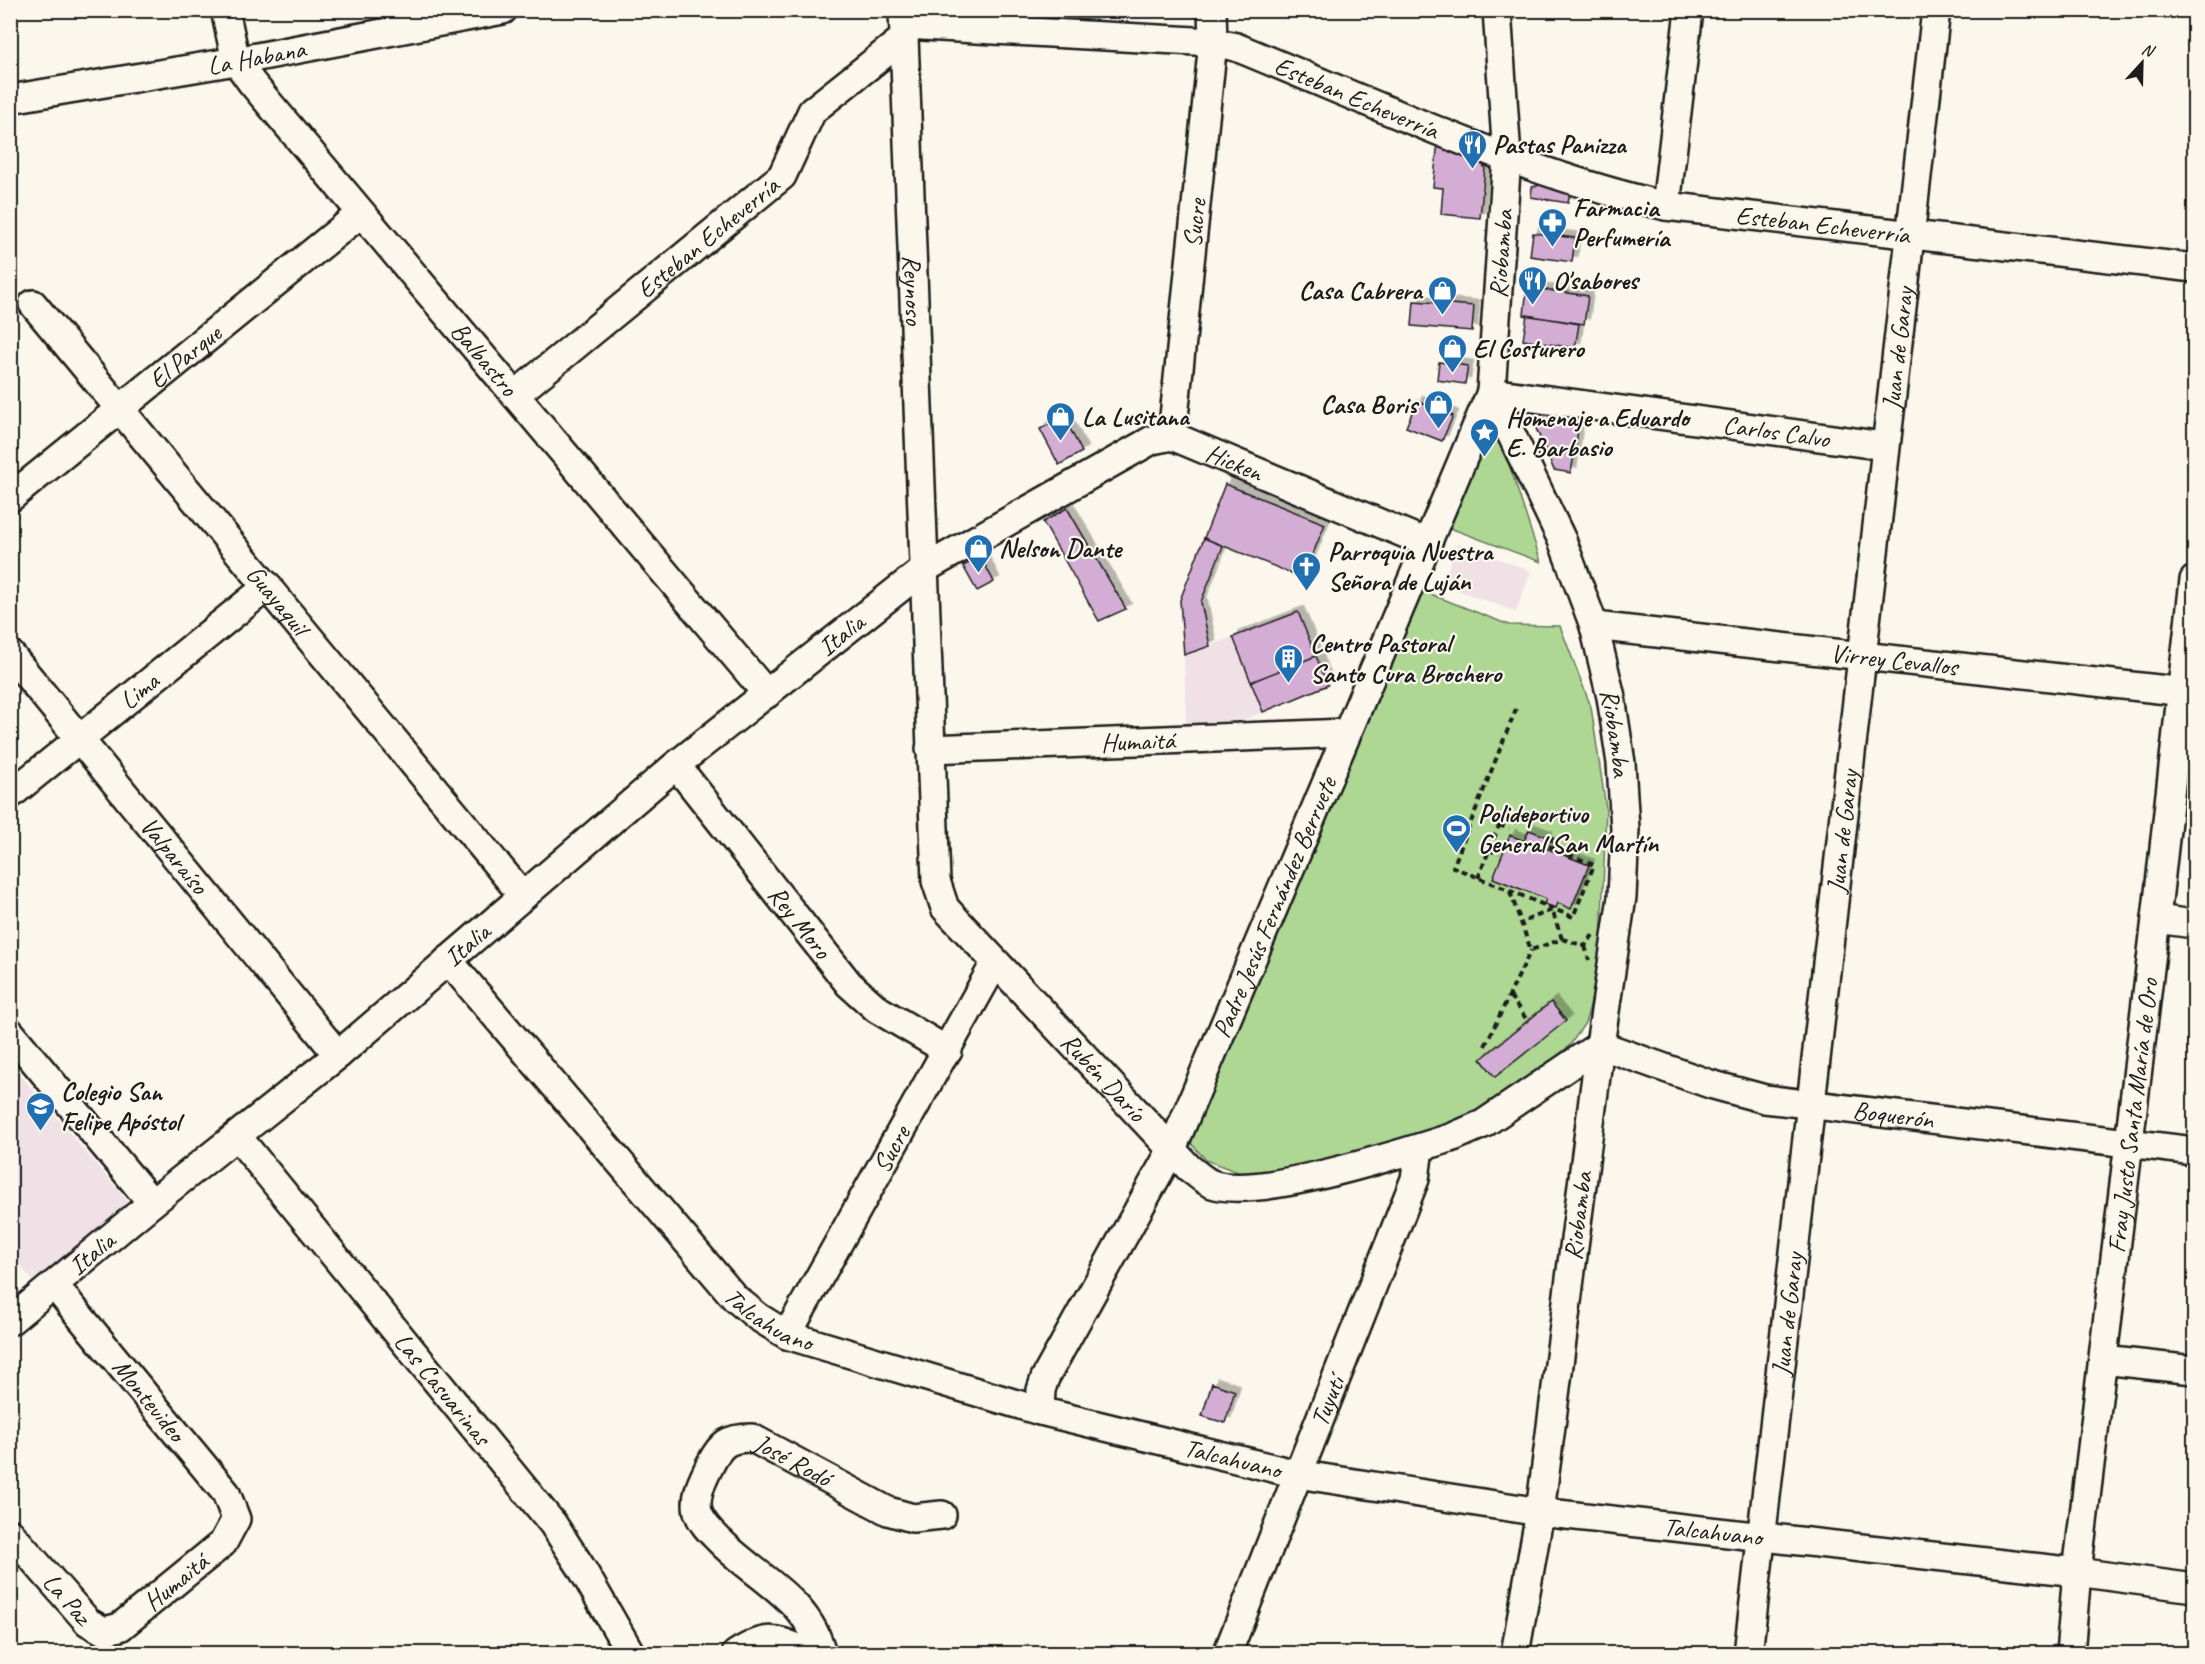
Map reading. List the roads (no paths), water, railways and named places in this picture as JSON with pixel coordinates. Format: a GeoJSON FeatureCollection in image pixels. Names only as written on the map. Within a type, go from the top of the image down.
{"type":"FeatureCollection","features":[{"type":"Feature","properties":{"kind":"street","name":"Balbastro"},"geometry":{"type":"LineString","coordinates":[[225,10],[236,61],[252,83],[360,214],[516,395],[767,694]]}},
{"type":"Feature","properties":{"kind":"street","name":"La Habana"},"geometry":{"type":"LineString","coordinates":[[10,99],[236,61],[503,10]]}},
{"type":"Feature","properties":{"kind":"street","name":"Sucre"},"geometry":{"type":"LineString","coordinates":[[1172,436],[1213,42],[1212,10]]}},
{"type":"Feature","properties":{"kind":"street","name":"Riobamba"},"geometry":{"type":"LineString","coordinates":[[1497,10],[1507,157],[1491,392],[1562,540],[1594,626],[1611,697],[1619,752],[1625,829],[1622,897],[1600,1045],[1540,1512],[1515,1653]]}},
{"type":"Feature","properties":{"kind":"street"},"geometry":{"type":"LineString","coordinates":[[1666,206],[1689,10]]}},
{"type":"Feature","properties":{"kind":"street","name":"Juan de Garay"},"geometry":{"type":"LineString","coordinates":[[1748,1653],[1862,658],[1884,446],[1936,10]]}},
{"type":"Feature","properties":{"kind":"street","name":"Esteban Echeverría"},"geometry":{"type":"LineString","coordinates":[[516,395],[782,176],[790,164],[812,111],[903,24],[1213,42],[1236,47],[1507,157],[1628,198],[1666,206],[2194,268]]}},
{"type":"Feature","properties":{"kind":"street","name":"Reynoso"},"geometry":{"type":"LineString","coordinates":[[903,24],[924,569]]}},
{"type":"Feature","properties":{"kind":"street","name":"El Parque"},"geometry":{"type":"LineString","coordinates":[[10,498],[360,214]]}},
{"type":"Feature","properties":{"kind":"street","name":"Guayaquil"},"geometry":{"type":"LineString","coordinates":[[33,304],[523,896]]}},
{"type":"Feature","properties":{"kind":"street","name":"Carlos Calvo"},"geometry":{"type":"LineString","coordinates":[[1491,392],[1884,446]]}},
{"type":"Feature","properties":{"kind":"street","name":"Padre Jesús Fernández Berruete"},"geometry":{"type":"LineString","coordinates":[[1040,1412],[1041,1390],[1046,1378],[1172,1149],[1491,392]]}},
{"type":"Feature","properties":{"kind":"street"},"geometry":{"type":"LineString","coordinates":[[924,569],[1152,440],[1172,436]]}},
{"type":"Feature","properties":{"kind":"street","name":"Hicken"},"geometry":{"type":"LineString","coordinates":[[1172,436],[1427,543]]}},
{"type":"Feature","properties":{"kind":"street","name":"Italia"},"geometry":{"type":"LineString","coordinates":[[10,1321],[152,1203],[338,1055],[676,765],[924,569]]}},
{"type":"Feature","properties":{"kind":"street","name":"Rubén Darío"},"geometry":{"type":"LineString","coordinates":[[924,569],[936,881],[940,897],[945,908],[995,963],[1189,1168],[1211,1183],[1233,1187],[1266,1187],[1419,1148],[1483,1124],[1600,1045]]}},
{"type":"Feature","properties":{"kind":"street","name":"Fray Justo Santa María de Oro"},"geometry":{"type":"LineString","coordinates":[[2070,1653],[2077,1572],[2128,1143],[2188,692],[2194,580]]}},
{"type":"Feature","properties":{"kind":"street","name":"Lima"},"geometry":{"type":"LineString","coordinates":[[10,795],[268,586]]}},
{"type":"Feature","properties":{"kind":"street","name":"Virrey Cevallos"},"geometry":{"type":"LineString","coordinates":[[1594,626],[1862,658],[2188,692]]}},
{"type":"Feature","properties":{"kind":"street","name":"Valparaíso"},"geometry":{"type":"LineString","coordinates":[[10,654],[338,1055]]}},
{"type":"Feature","properties":{"kind":"street","name":"Humaitá"},"geometry":{"type":"LineString","coordinates":[[930,750],[1346,733]]}},
{"type":"Feature","properties":{"kind":"street","name":"Rey Moro"},"geometry":{"type":"LineString","coordinates":[[676,765],[849,984],[877,1010],[948,1051]]}},
{"type":"Feature","properties":{"kind":"street"},"geometry":{"type":"LineString","coordinates":[[2156,919],[2194,924]]}},
{"type":"Feature","properties":{"kind":"street","name":"Talcahuano"},"geometry":{"type":"LineString","coordinates":[[448,960],[735,1298],[758,1317],[788,1335],[1040,1412],[1298,1474],[1540,1512],[2077,1572],[2194,1588]]}},
{"type":"Feature","properties":{"kind":"street","name":"Sucre"},"geometry":{"type":"LineString","coordinates":[[788,1335],[995,963]]}},
{"type":"Feature","properties":{"kind":"street"},"geometry":{"type":"LineString","coordinates":[[10,1032],[152,1203]]}},
{"type":"Feature","properties":{"kind":"street","name":"Boquerón"},"geometry":{"type":"LineString","coordinates":[[1600,1045],[1710,1084],[1765,1099],[2194,1151]]}},
{"type":"Feature","properties":{"kind":"street","name":"Las Casuarinas"},"geometry":{"type":"LineString","coordinates":[[237,1136],[553,1524],[623,1649]]}},
{"type":"Feature","properties":{"kind":"street","name":"Tuyutí"},"geometry":{"type":"LineString","coordinates":[[1227,1653],[1415,1179],[1419,1148]]}},
{"type":"Feature","properties":{"kind":"street","name":"Montevideo"},"geometry":{"type":"LineString","coordinates":[[54,1285],[226,1493],[236,1519]]}},
{"type":"Feature","properties":{"kind":"street"},"geometry":{"type":"LineString","coordinates":[[2103,1360],[2194,1370]]}},
{"type":"Feature","properties":{"kind":"street","name":"José Rodó"},"geometry":{"type":"LineString","coordinates":[[822,1653],[819,1640],[809,1621],[787,1596],[724,1545],[704,1525],[698,1511],[698,1488],[715,1455],[726,1442],[735,1438],[752,1438],[888,1511],[913,1518],[942,1515]]}},
{"type":"Feature","properties":{"kind":"street","name":"Humaitá"},"geometry":{"type":"LineString","coordinates":[[104,1630],[120,1628],[223,1543],[236,1519]]}},
{"type":"Feature","properties":{"kind":"street","name":"La Paz"},"geometry":{"type":"LineString","coordinates":[[10,1533],[88,1622],[104,1630]]}},
{"type":"Feature","properties":{"kind":"street"},"geometry":{"type":"LineString","coordinates":[[736,1653],[759,1639],[777,1641],[813,1653]]}},
{"type":"Feature","properties":{"kind":"place","name":"Pastas Panizza"},"geometry":{"type":"Point","coordinates":[1472,170]}},
{"type":"Feature","properties":{"kind":"place","name":"Farmacia Perfumería"},"geometry":{"type":"Point","coordinates":[1552,248]}},
{"type":"Feature","properties":{"kind":"place","name":"O'sabores"},"geometry":{"type":"Point","coordinates":[1532,306]}},
{"type":"Feature","properties":{"kind":"place","name":"Casa Cabrera"},"geometry":{"type":"Point","coordinates":[1443,316]}},
{"type":"Feature","properties":{"kind":"place","name":"El Costurero"},"geometry":{"type":"Point","coordinates":[1452,374]}},
{"type":"Feature","properties":{"kind":"place","name":"Casa Boris"},"geometry":{"type":"Point","coordinates":[1438,430]}},
{"type":"Feature","properties":{"kind":"place","name":"La Lusitana"},"geometry":{"type":"Point","coordinates":[1061,442]}},
{"type":"Feature","properties":{"kind":"place","name":"Homenaje a Eduardo E. Barbasio"},"geometry":{"type":"Point","coordinates":[1485,458]}},
{"type":"Feature","properties":{"kind":"place","name":"Nelson Dante"},"geometry":{"type":"Point","coordinates":[978,574]}},
{"type":"Feature","properties":{"kind":"place","name":"Parroquia Nuestra Señora de Luján"},"geometry":{"type":"Point","coordinates":[1307,592]}},
{"type":"Feature","properties":{"kind":"place","name":"Centro Pastoral Santo Cura Brochero"},"geometry":{"type":"Point","coordinates":[1289,684]}},
{"type":"Feature","properties":{"kind":"place","name":"Polideportivo General San Martín"},"geometry":{"type":"Point","coordinates":[1457,854]}},
{"type":"Feature","properties":{"kind":"place","name":"Colegio San Felipe Apóstol"},"geometry":{"type":"Point","coordinates":[40,1132]}}]}
